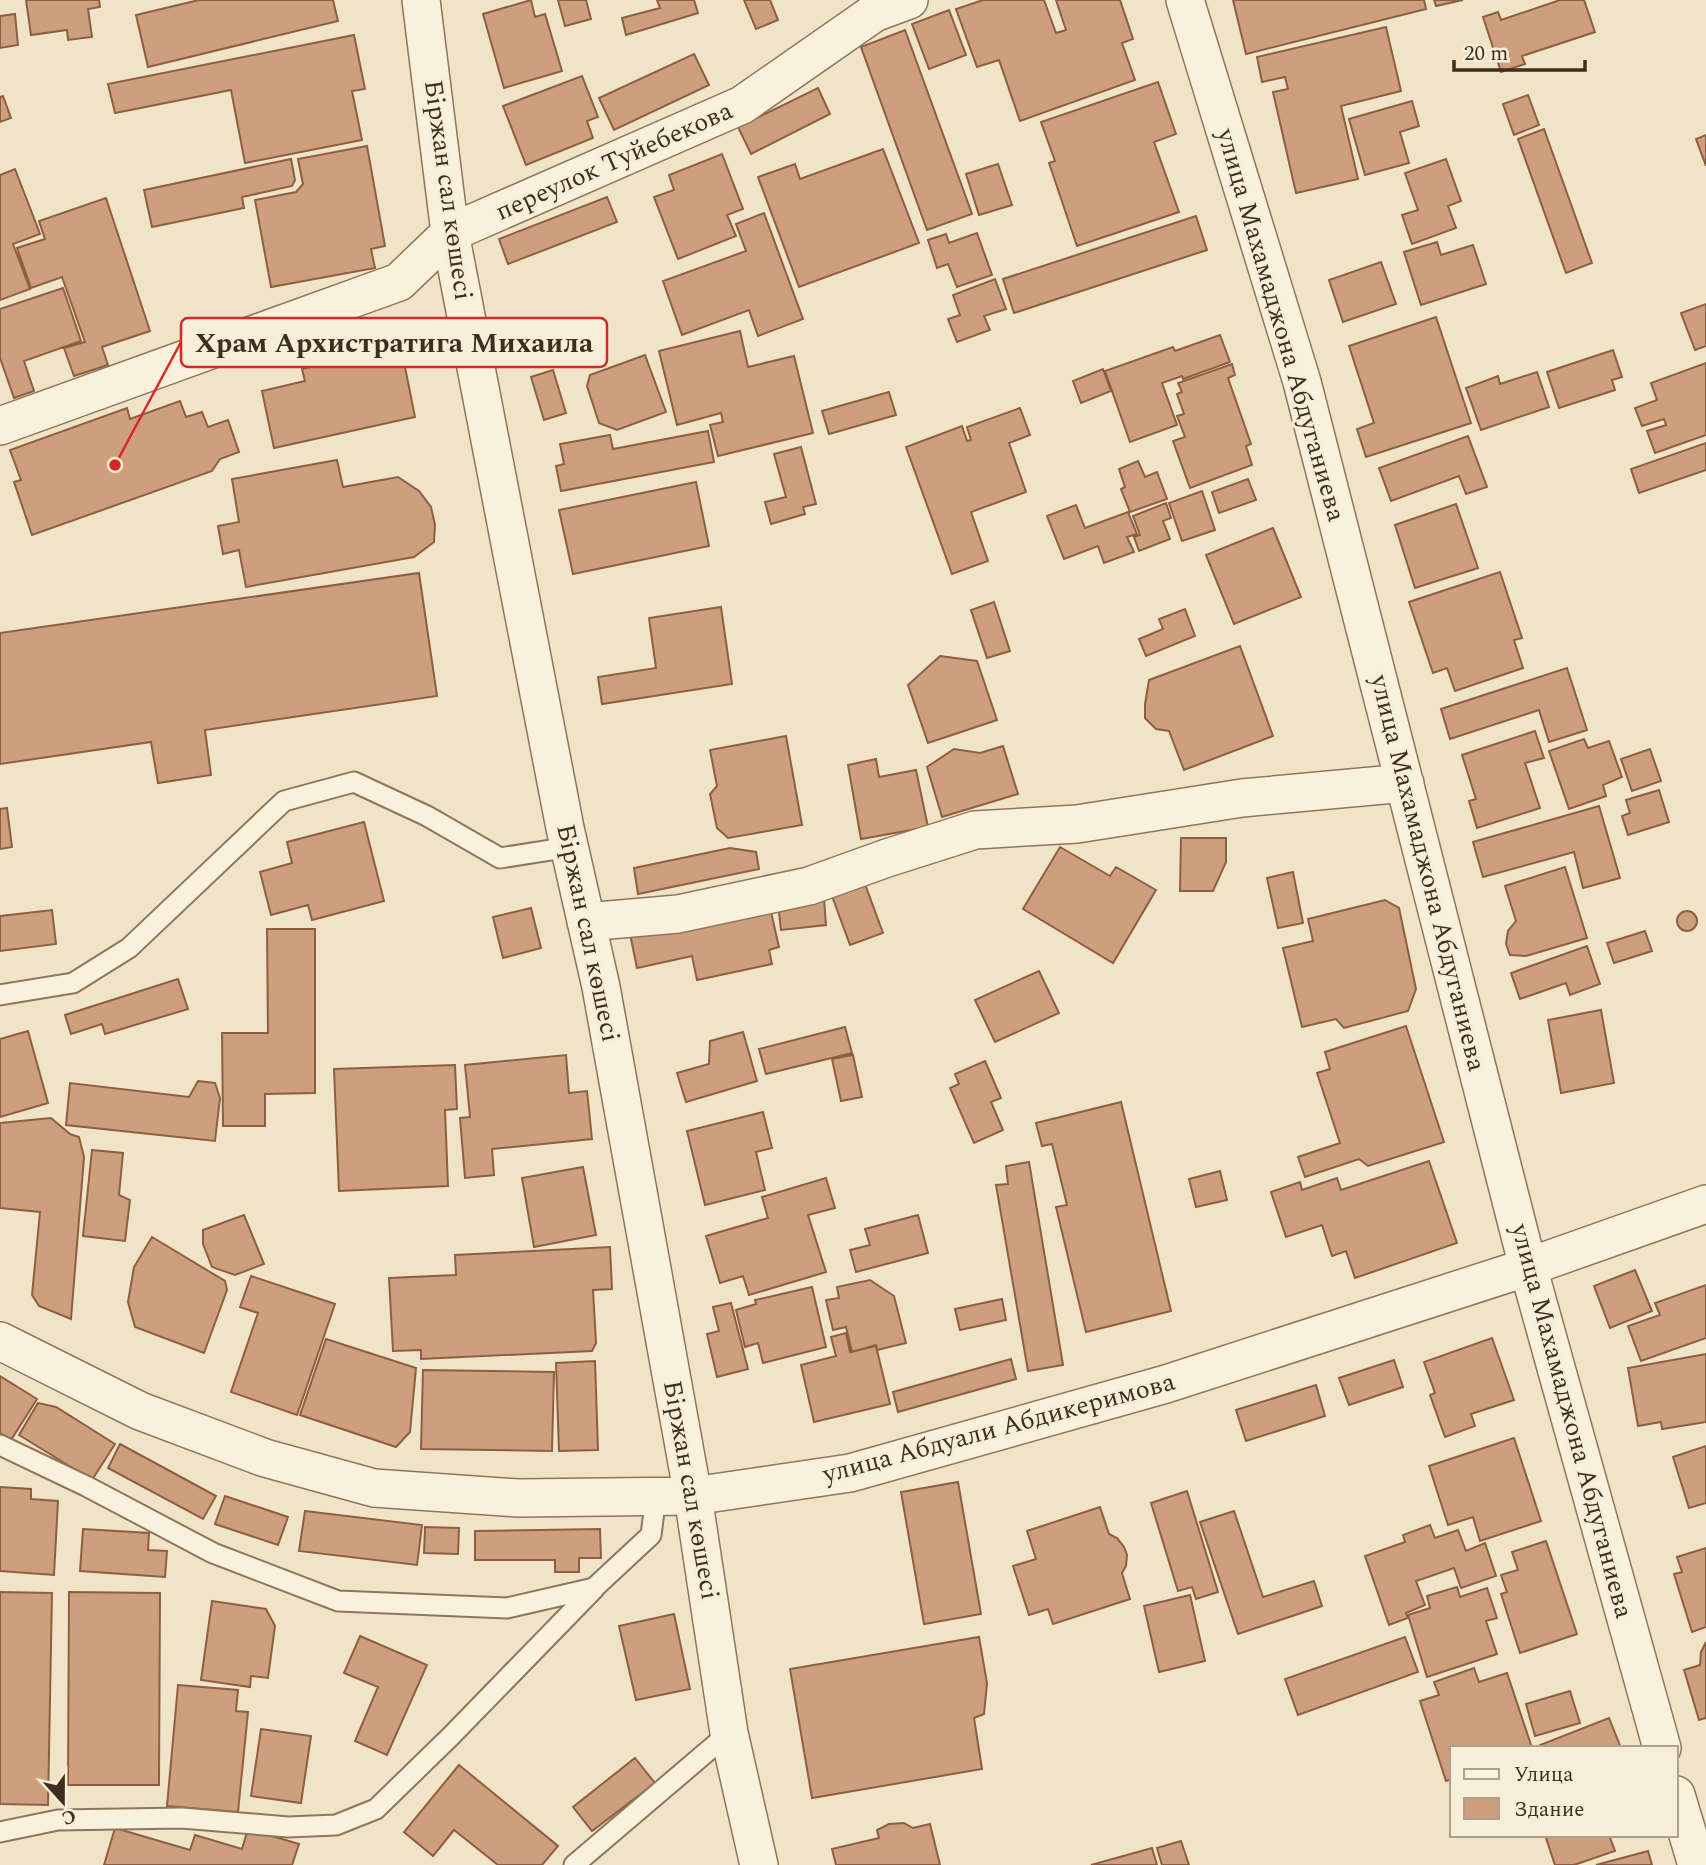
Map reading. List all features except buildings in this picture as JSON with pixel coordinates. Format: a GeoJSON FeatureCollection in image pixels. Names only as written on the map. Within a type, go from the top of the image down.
{"type":"FeatureCollection","features":[{"type":"Feature","properties":{"kind":"street","name":"Біржан сал көшесі"},"geometry":{"type":"LineString","coordinates":[[421,0],[450,233],[570,847],[601,986],[694,1496],[729,1733],[759,1865]]}},
{"type":"Feature","properties":{"kind":"street","name":"переулок Туйебекова"},"geometry":{"type":"LineString","coordinates":[[0,426],[399,282],[450,233],[742,106],[874,13],[909,0]]}},
{"type":"Feature","properties":{"kind":"street","name":"улица Махамаджона Абдуганиева"},"geometry":{"type":"LineString","coordinates":[[1185,0],[1302,382],[1528,1267],[1661,1746]]}},
{"type":"Feature","properties":{"kind":"street"},"geometry":{"type":"LineString","coordinates":[[586,922],[678,914],[809,886],[975,830],[1076,824],[1242,798],[1405,783]]}},
{"type":"Feature","properties":{"kind":"street","name":"улица Абдуали Абдикеримова"},"geometry":{"type":"LineString","coordinates":[[0,1341],[140,1411],[265,1458],[374,1488],[518,1498],[694,1496],[850,1473],[1166,1384],[1528,1267],[1706,1204]]}},
{"type":"Feature","properties":{"kind":"street"},"geometry":{"type":"LineString","coordinates":[[1678,1802],[1697,1865]]}},
{"type":"Feature","properties":{"kind":"lane"},"geometry":{"type":"LineString","coordinates":[[0,995],[73,983],[129,948],[284,801],[354,782],[427,816],[500,858],[570,847]]}},
{"type":"Feature","properties":{"kind":"lane"},"geometry":{"type":"LineString","coordinates":[[0,1445],[86,1486],[214,1553],[338,1601],[507,1608],[594,1588]]}},
{"type":"Feature","properties":{"kind":"lane"},"geometry":{"type":"LineString","coordinates":[[0,1832],[58,1820],[182,1818],[288,1827],[337,1825],[376,1809],[451,1736],[594,1588],[651,1535],[656,1496]]}},
{"type":"Feature","properties":{"kind":"lane"},"geometry":{"type":"LineString","coordinates":[[574,1865],[729,1733]]}},
{"type":"Feature","properties":{"kind":"place","name":"Храм Архистратига Михаила"},"geometry":{"type":"Point","coordinates":[115,465]}}]}
